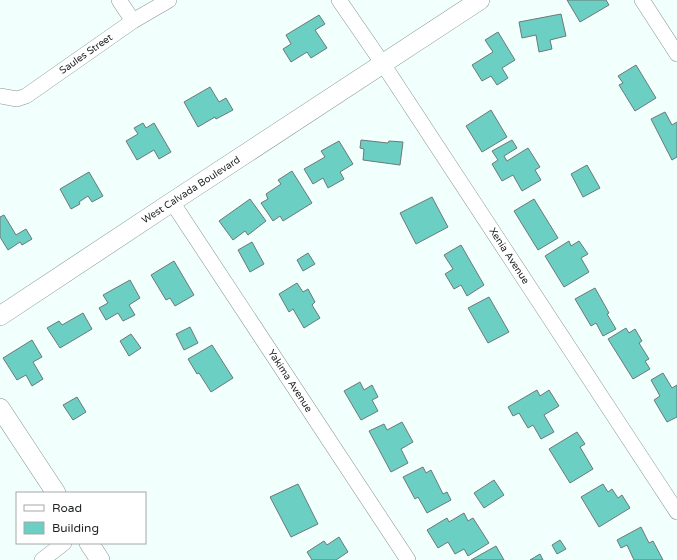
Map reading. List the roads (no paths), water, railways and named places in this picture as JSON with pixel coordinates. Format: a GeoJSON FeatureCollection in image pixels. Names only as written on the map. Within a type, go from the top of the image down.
{"type":"FeatureCollection","features":[{"type":"Feature","properties":{"kind":"main road","name":"West Calvada Boulevard"},"geometry":{"type":"LineString","coordinates":[[0,316],[480,0]]}},
{"type":"Feature","properties":{"kind":"main road"},"geometry":{"type":"LineString","coordinates":[[0,408],[55,492]]}},
{"type":"Feature","properties":{"kind":"main road"},"geometry":{"type":"LineString","coordinates":[[90,544],[100,560]]}},
{"type":"Feature","properties":{"kind":"street"},"geometry":{"type":"LineString","coordinates":[[119,0],[133,21]]}},
{"type":"Feature","properties":{"kind":"street","name":"Saules Street"},"geometry":{"type":"LineString","coordinates":[[1,96],[17,98],[26,96],[133,21],[169,0]]}},
{"type":"Feature","properties":{"kind":"street","name":"Xenia Avenue"},"geometry":{"type":"LineString","coordinates":[[339,0],[383,64],[677,512]]}},
{"type":"Feature","properties":{"kind":"street"},"geometry":{"type":"LineString","coordinates":[[642,0],[677,54]]}},
{"type":"Feature","properties":{"kind":"street","name":"Yakima Avenue"},"geometry":{"type":"LineString","coordinates":[[172,202],[408,560]]}},
{"type":"Feature","properties":{"kind":"street"},"geometry":{"type":"LineString","coordinates":[[42,560],[63,544]]}}]}
